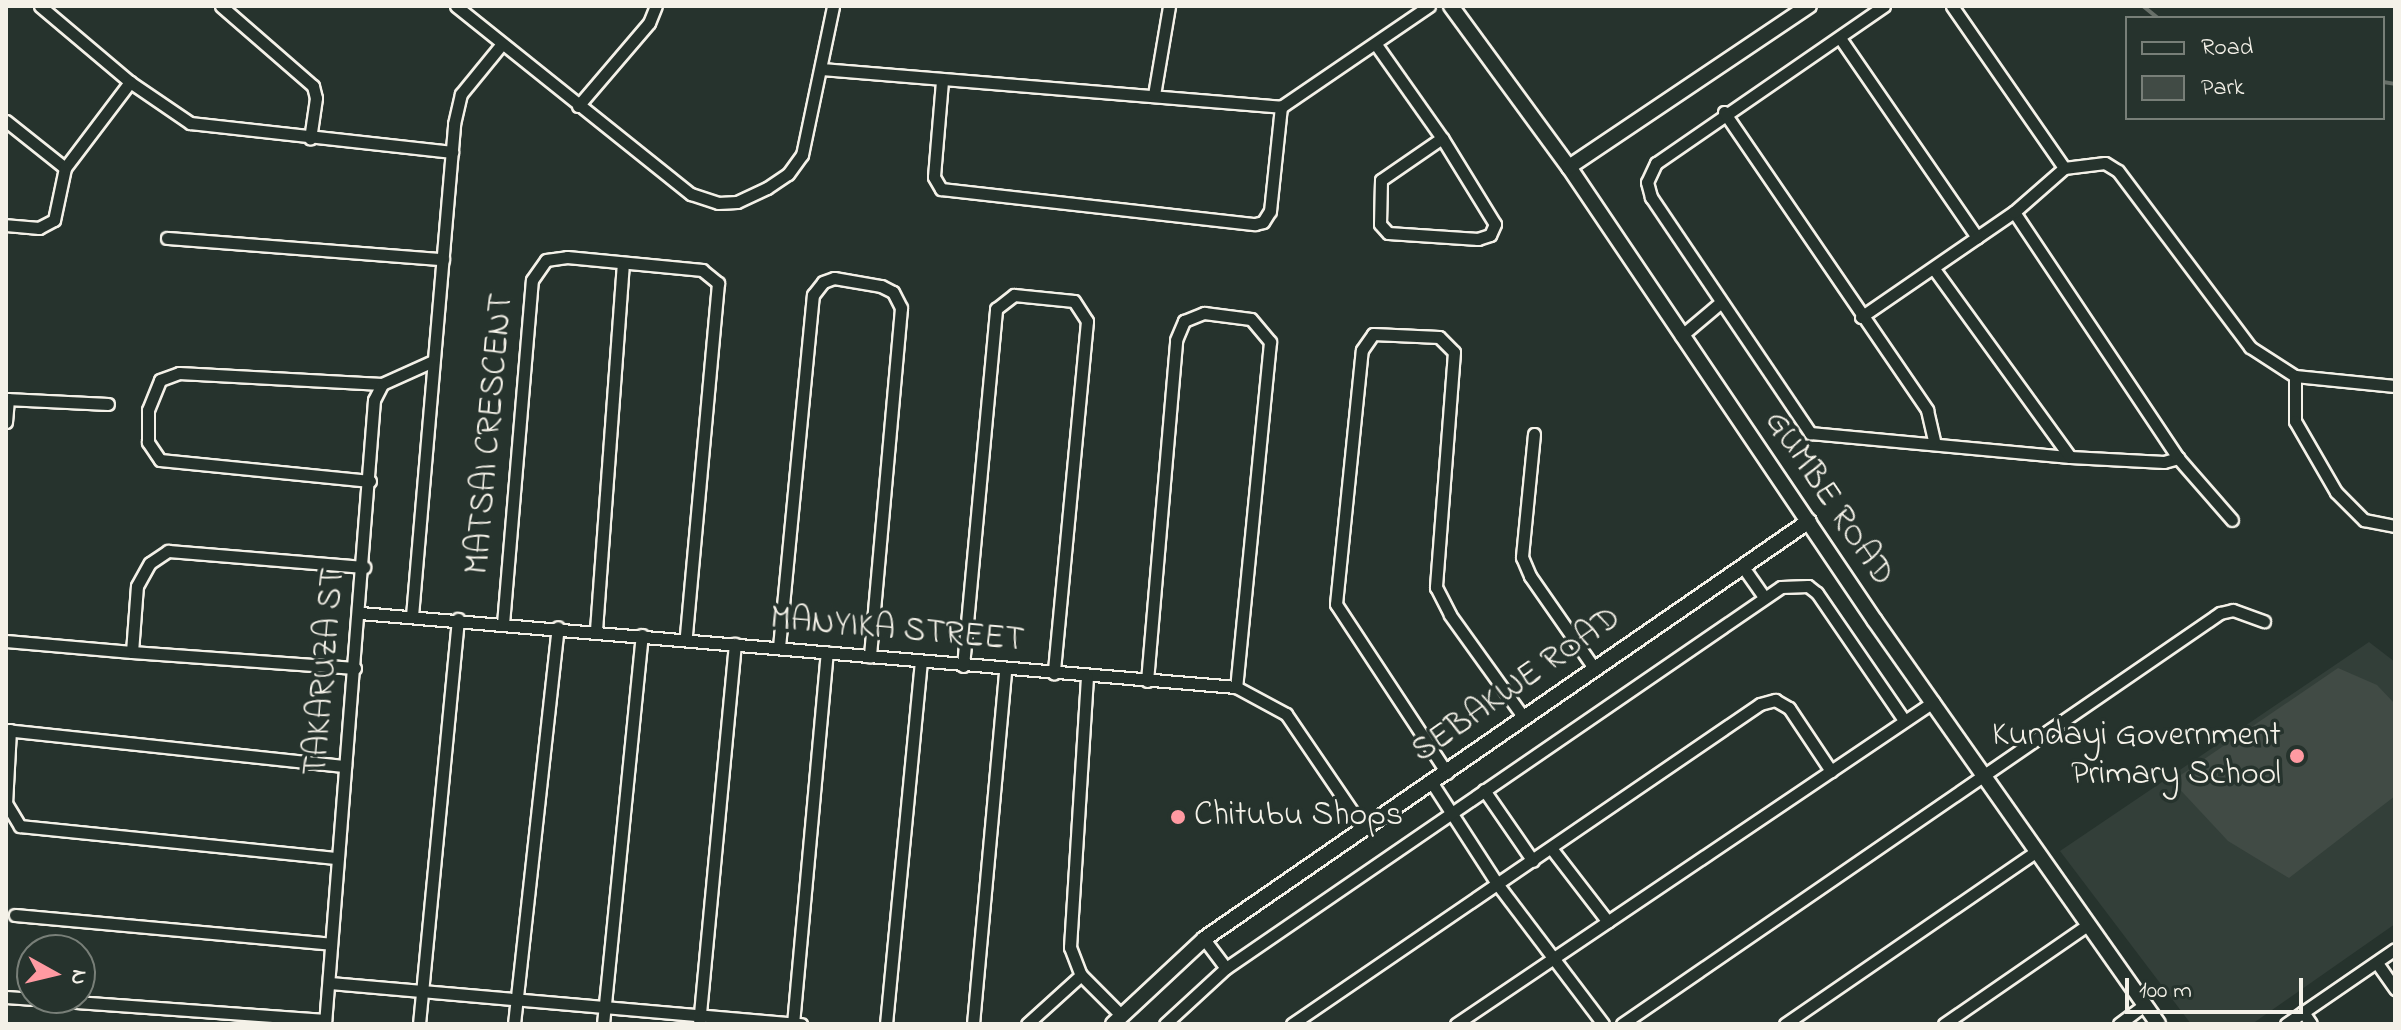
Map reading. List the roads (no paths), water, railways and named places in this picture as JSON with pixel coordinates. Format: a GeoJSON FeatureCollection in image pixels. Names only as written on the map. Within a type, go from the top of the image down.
{"type":"FeatureCollection","features":[{"type":"Feature","properties":{"kind":"street"},"geometry":{"type":"LineString","coordinates":[[40,6],[130,82],[190,123],[310,139],[452,152]]}},
{"type":"Feature","properties":{"kind":"street"},"geometry":{"type":"LineString","coordinates":[[221,6],[313,86],[316,98],[310,139]]}},
{"type":"Feature","properties":{"kind":"street"},"geometry":{"type":"LineString","coordinates":[[578,106],[649,23],[656,6]]}},
{"type":"Feature","properties":{"kind":"street"},"geometry":{"type":"LineString","coordinates":[[462,8],[501,45],[691,194],[718,203],[737,202],[788,174],[802,155],[833,6]]}},
{"type":"Feature","properties":{"kind":"street"},"geometry":{"type":"LineString","coordinates":[[1154,95],[1169,6]]}},
{"type":"Feature","properties":{"kind":"street"},"geometry":{"type":"LineString","coordinates":[[821,69],[1281,107],[1377,46],[1429,6]]}},
{"type":"Feature","properties":{"kind":"street","name":"GUMBE ROAD"},"geometry":{"type":"LineString","coordinates":[[1451,6],[1569,167],[1681,336],[2158,1024]]}},
{"type":"Feature","properties":{"kind":"street"},"geometry":{"type":"LineString","coordinates":[[1569,167],[1809,6]]}},
{"type":"Feature","properties":{"kind":"street"},"geometry":{"type":"LineString","coordinates":[[1884,6],[1724,112],[1656,163],[1647,182],[1651,197],[1810,433],[1831,438],[1934,440],[2070,457],[2164,462],[2178,458]]}},
{"type":"Feature","properties":{"kind":"street"},"geometry":{"type":"LineString","coordinates":[[1952,6],[2064,168]]}},
{"type":"Feature","properties":{"kind":"street"},"geometry":{"type":"LineString","coordinates":[[1840,38],[1977,237]]}},
{"type":"Feature","properties":{"kind":"street"},"geometry":{"type":"LineString","coordinates":[[412,616],[452,152],[461,94],[501,45]]}},
{"type":"Feature","properties":{"kind":"street"},"geometry":{"type":"LineString","coordinates":[[1377,46],[1442,138],[1493,218],[1494,229],[1478,239],[1388,233],[1380,224],[1381,180],[1442,138]]}},
{"type":"Feature","properties":{"kind":"street"},"geometry":{"type":"LineString","coordinates":[[942,81],[934,177],[941,189],[1255,224],[1263,222],[1270,211],[1281,107]]}},
{"type":"Feature","properties":{"kind":"street"},"geometry":{"type":"LineString","coordinates":[[6,225],[39,228],[54,220],[65,168],[130,82]]}},
{"type":"Feature","properties":{"kind":"street"},"geometry":{"type":"LineString","coordinates":[[1724,112],[1927,410],[1934,440]]}},
{"type":"Feature","properties":{"kind":"street"},"geometry":{"type":"LineString","coordinates":[[6,121],[65,168]]}},
{"type":"Feature","properties":{"kind":"street"},"geometry":{"type":"LineString","coordinates":[[1861,317],[2014,212],[2064,168],[2095,162],[2118,171],[2238,337],[2295,376],[2395,386]]}},
{"type":"Feature","properties":{"kind":"street"},"geometry":{"type":"LineString","coordinates":[[2014,212],[2178,458],[2232,520]]}},
{"type":"Feature","properties":{"kind":"street"},"geometry":{"type":"LineString","coordinates":[[167,238],[443,259]]}},
{"type":"Feature","properties":{"kind":"street","name":"MATSAI CRESCENT"},"geometry":{"type":"LineString","coordinates":[[503,624],[532,280],[537,268],[556,257],[702,270],[718,283],[686,638]]}},
{"type":"Feature","properties":{"kind":"street"},"geometry":{"type":"LineString","coordinates":[[596,630],[623,263]]}},
{"type":"Feature","properties":{"kind":"street"},"geometry":{"type":"LineString","coordinates":[[1934,269],[2070,457]]}},
{"type":"Feature","properties":{"kind":"street"},"geometry":{"type":"LineString","coordinates":[[779,647],[813,295],[823,282],[834,278],[881,286],[893,292],[901,308],[870,657]]}},
{"type":"Feature","properties":{"kind":"street"},"geometry":{"type":"LineString","coordinates":[[963,666],[996,309],[1014,295],[1074,301],[1087,321],[1054,673]]}},
{"type":"Feature","properties":{"kind":"street"},"geometry":{"type":"LineString","coordinates":[[1681,336],[1720,303]]}},
{"type":"Feature","properties":{"kind":"street"},"geometry":{"type":"LineString","coordinates":[[1147,681],[1176,340],[1184,321],[1204,313],[1251,319],[1270,342],[1236,687]]}},
{"type":"Feature","properties":{"kind":"street"},"geometry":{"type":"LineString","coordinates":[[1447,773],[1336,604],[1362,350],[1373,334],[1439,337],[1454,352],[1436,587],[1450,615],[1524,718]]}},
{"type":"Feature","properties":{"kind":"street"},"geometry":{"type":"LineString","coordinates":[[370,481],[160,460],[148,442],[148,410],[160,380],[179,373],[382,384],[433,361]]}},
{"type":"Feature","properties":{"kind":"street"},"geometry":{"type":"LineString","coordinates":[[2295,376],[2295,421],[2336,492],[2364,520],[2395,526]]}},
{"type":"Feature","properties":{"kind":"street","name":"TAKARUZA ST"},"geometry":{"type":"LineString","coordinates":[[325,1022],[364,567],[374,400],[382,384]]}},
{"type":"Feature","properties":{"kind":"street"},"geometry":{"type":"LineString","coordinates":[[6,422],[7,399],[108,404]]}},
{"type":"Feature","properties":{"kind":"street"},"geometry":{"type":"LineString","coordinates":[[1534,434],[1522,557],[1530,576],[1594,668]]}},
{"type":"Feature","properties":{"kind":"street","name":"SEBAKWE ROAD"},"geometry":{"type":"LineString","coordinates":[[1117,1020],[1204,939],[1362,826],[1447,773],[1809,521]]}},
{"type":"Feature","properties":{"kind":"street"},"geometry":{"type":"LineString","coordinates":[[132,652],[137,586],[150,563],[168,551],[364,567]]}},
{"type":"Feature","properties":{"kind":"street"},"geometry":{"type":"LineString","coordinates":[[1743,567],[1763,596]]}},
{"type":"Feature","properties":{"kind":"street"},"geometry":{"type":"LineString","coordinates":[[1165,1024],[1226,968],[1763,596],[1793,584],[1817,593],[1904,720]]}},
{"type":"Feature","properties":{"kind":"street"},"geometry":{"type":"LineString","coordinates":[[1622,1024],[2220,613],[2233,610],[2264,621]]}},
{"type":"Feature","properties":{"kind":"street","name":"MANYIKA STREET"},"geometry":{"type":"LineString","coordinates":[[360,613],[596,630],[963,666],[1236,687],[1286,714],[1362,826]]}},
{"type":"Feature","properties":{"kind":"street"},"geometry":{"type":"LineString","coordinates":[[419,1024],[458,619]]}},
{"type":"Feature","properties":{"kind":"street"},"geometry":{"type":"LineString","coordinates":[[514,1024],[558,627]]}},
{"type":"Feature","properties":{"kind":"street"},"geometry":{"type":"LineString","coordinates":[[603,1024],[642,635]]}},
{"type":"Feature","properties":{"kind":"street"},"geometry":{"type":"LineString","coordinates":[[6,641],[355,668]]}},
{"type":"Feature","properties":{"kind":"street"},"geometry":{"type":"LineString","coordinates":[[700,1020],[735,644]]}},
{"type":"Feature","properties":{"kind":"street"},"geometry":{"type":"LineString","coordinates":[[793,1024],[827,653]]}},
{"type":"Feature","properties":{"kind":"street"},"geometry":{"type":"LineString","coordinates":[[886,1024],[921,662]]}},
{"type":"Feature","properties":{"kind":"street"},"geometry":{"type":"LineString","coordinates":[[973,1024],[1005,669]]}},
{"type":"Feature","properties":{"kind":"street"},"geometry":{"type":"LineString","coordinates":[[1087,677],[1070,947],[1081,975],[1117,1020]]}},
{"type":"Feature","properties":{"kind":"street"},"geometry":{"type":"LineString","coordinates":[[1292,1024],[1767,701],[1789,708],[1831,771]]}},
{"type":"Feature","properties":{"kind":"street"},"geometry":{"type":"LineString","coordinates":[[1456,1024],[1933,702]]}},
{"type":"Feature","properties":{"kind":"street"},"geometry":{"type":"LineString","coordinates":[[337,858],[20,826],[6,803],[8,730],[345,766]]}},
{"type":"Feature","properties":{"kind":"street"},"geometry":{"type":"LineString","coordinates":[[1432,783],[1498,885],[1603,1024]]}},
{"type":"Feature","properties":{"kind":"street"},"geometry":{"type":"LineString","coordinates":[[1484,790],[1533,861]]}},
{"type":"Feature","properties":{"kind":"street"},"geometry":{"type":"LineString","coordinates":[[1551,848],[1608,922]]}},
{"type":"Feature","properties":{"kind":"street"},"geometry":{"type":"LineString","coordinates":[[1785,1024],[2037,851]]}},
{"type":"Feature","properties":{"kind":"street"},"geometry":{"type":"LineString","coordinates":[[15,915],[331,944]]}},
{"type":"Feature","properties":{"kind":"street"},"geometry":{"type":"LineString","coordinates":[[1944,1024],[2089,924]]}},
{"type":"Feature","properties":{"kind":"street"},"geometry":{"type":"LineString","coordinates":[[1204,939],[1226,968]]}},
{"type":"Feature","properties":{"kind":"street"},"geometry":{"type":"LineString","coordinates":[[2286,1024],[2395,949]]}},
{"type":"Feature","properties":{"kind":"street"},"geometry":{"type":"LineString","coordinates":[[2377,963],[2395,989]]}},
{"type":"Feature","properties":{"kind":"street"},"geometry":{"type":"LineString","coordinates":[[1027,1024],[1081,975]]}},
{"type":"Feature","properties":{"kind":"street"},"geometry":{"type":"LineString","coordinates":[[330,983],[516,997],[700,1020],[801,1024]]}},
{"type":"Feature","properties":{"kind":"street"},"geometry":{"type":"LineString","coordinates":[[6,997],[325,1022]]}},
{"type":"Feature","properties":{"kind":"street"},"geometry":{"type":"LineString","coordinates":[[2119,1024],[2144,1005]]}},
{"type":"Feature","properties":{"kind":"street"},"geometry":{"type":"LineString","coordinates":[[2303,1012],[2311,1024]]}},
{"type":"Feature","properties":{"kind":"waterway"},"geometry":{"type":"LineString","coordinates":[[2143,6],[2156,16]]}},
{"type":"Feature","properties":{"kind":"waterway"},"geometry":{"type":"LineString","coordinates":[[2385,82],[2395,84]]}},
{"type":"Feature","properties":{"kind":"place","name":"Kundayi Government Primary School"},"geometry":{"type":"Point","coordinates":[2297,756]}},
{"type":"Feature","properties":{"kind":"place","name":"Chitubu Shops"},"geometry":{"type":"Point","coordinates":[1178,817]}}]}
